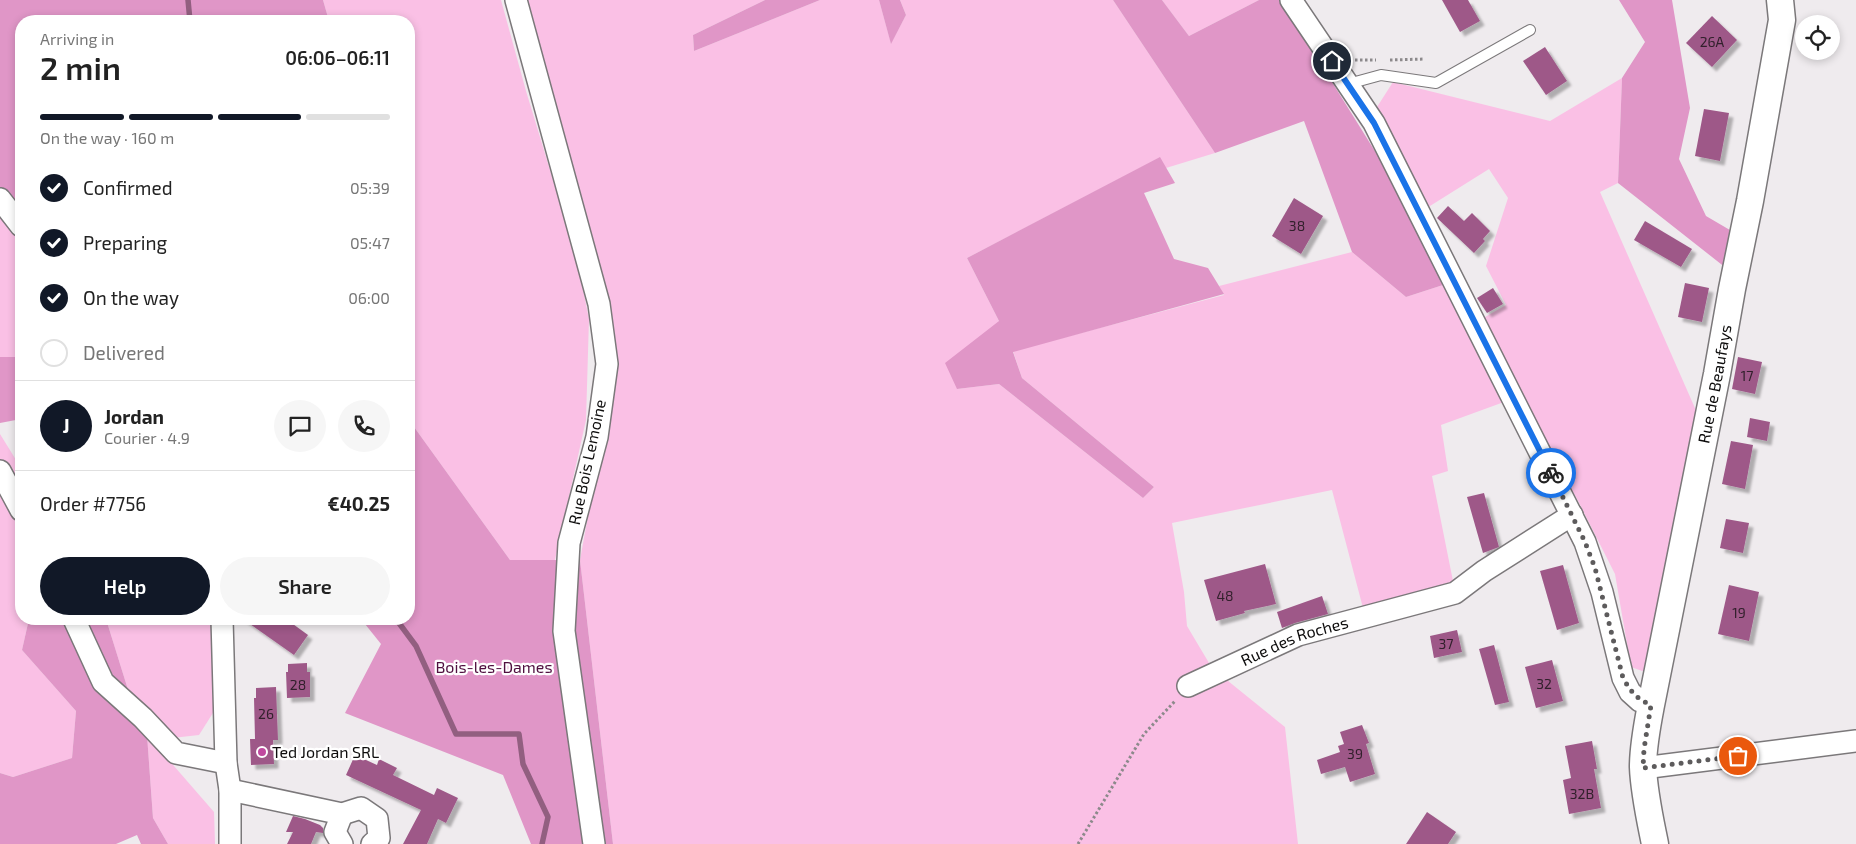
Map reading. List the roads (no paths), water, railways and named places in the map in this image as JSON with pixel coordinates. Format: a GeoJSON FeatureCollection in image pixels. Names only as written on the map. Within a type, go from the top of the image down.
{"type":"FeatureCollection","features":[{"type":"Feature","properties":{"kind":"street","name":"Rue Bois Lemoine"},"geometry":{"type":"LineString","coordinates":[[516,0],[599,304],[607,364],[596,437],[569,543],[564,631],[594,844]]}},
{"type":"Feature","properties":{"kind":"street"},"geometry":{"type":"LineString","coordinates":[[1291,0],[1374,123],[1585,542],[1600,584],[1623,678],[1630,692],[1640,701],[1651,705]]}},
{"type":"Feature","properties":{"kind":"street","name":"Rue de Beaufays"},"geometry":{"type":"LineString","coordinates":[[1655,844],[1646,798],[1643,768],[1644,749],[1752,191],[1782,20],[1780,0]]}},
{"type":"Feature","properties":{"kind":"street"},"geometry":{"type":"LineString","coordinates":[[0,200],[15,219]]}},
{"type":"Feature","properties":{"kind":"street"},"geometry":{"type":"LineString","coordinates":[[0,471],[15,499]]}},
{"type":"Feature","properties":{"kind":"street","name":"Rue des Roches"},"geometry":{"type":"LineString","coordinates":[[1188,686],[1298,635],[1455,593],[1572,515]]}},
{"type":"Feature","properties":{"kind":"street"},"geometry":{"type":"LineString","coordinates":[[77,625],[103,682],[143,718],[176,753],[226,763]]}},
{"type":"Feature","properties":{"kind":"street"},"geometry":{"type":"LineString","coordinates":[[222,625],[226,763],[230,790],[230,844]]}},
{"type":"Feature","properties":{"kind":"street"},"geometry":{"type":"LineString","coordinates":[[1643,768],[1856,741]]}},
{"type":"Feature","properties":{"kind":"street"},"geometry":{"type":"LineString","coordinates":[[230,790],[342,814],[361,808],[377,819],[379,838],[372,844]]}},
{"type":"Feature","properties":{"kind":"street"},"geometry":{"type":"LineString","coordinates":[[342,814],[335,832],[342,844]]}},
{"type":"Feature","properties":{"kind":"lane"},"geometry":{"type":"LineString","coordinates":[[1348,84],[1382,74],[1436,83],[1530,30]]}},
{"type":"Feature","properties":{"kind":"waterway"},"geometry":{"type":"LineString","coordinates":[[188,0],[189,15]]}},
{"type":"Feature","properties":{"kind":"waterway"},"geometry":{"type":"LineString","coordinates":[[400,625],[416,646],[456,734],[519,734],[523,764],[548,817],[542,844]]}},
{"type":"Feature","properties":{"kind":"place","name":"Ted Jordan SRL"},"geometry":{"type":"Point","coordinates":[262,752]}},
{"type":"Feature","properties":{"kind":"park label","name":"Bois-les-Dames"},"geometry":{"type":"Point","coordinates":[494,667]}}]}
